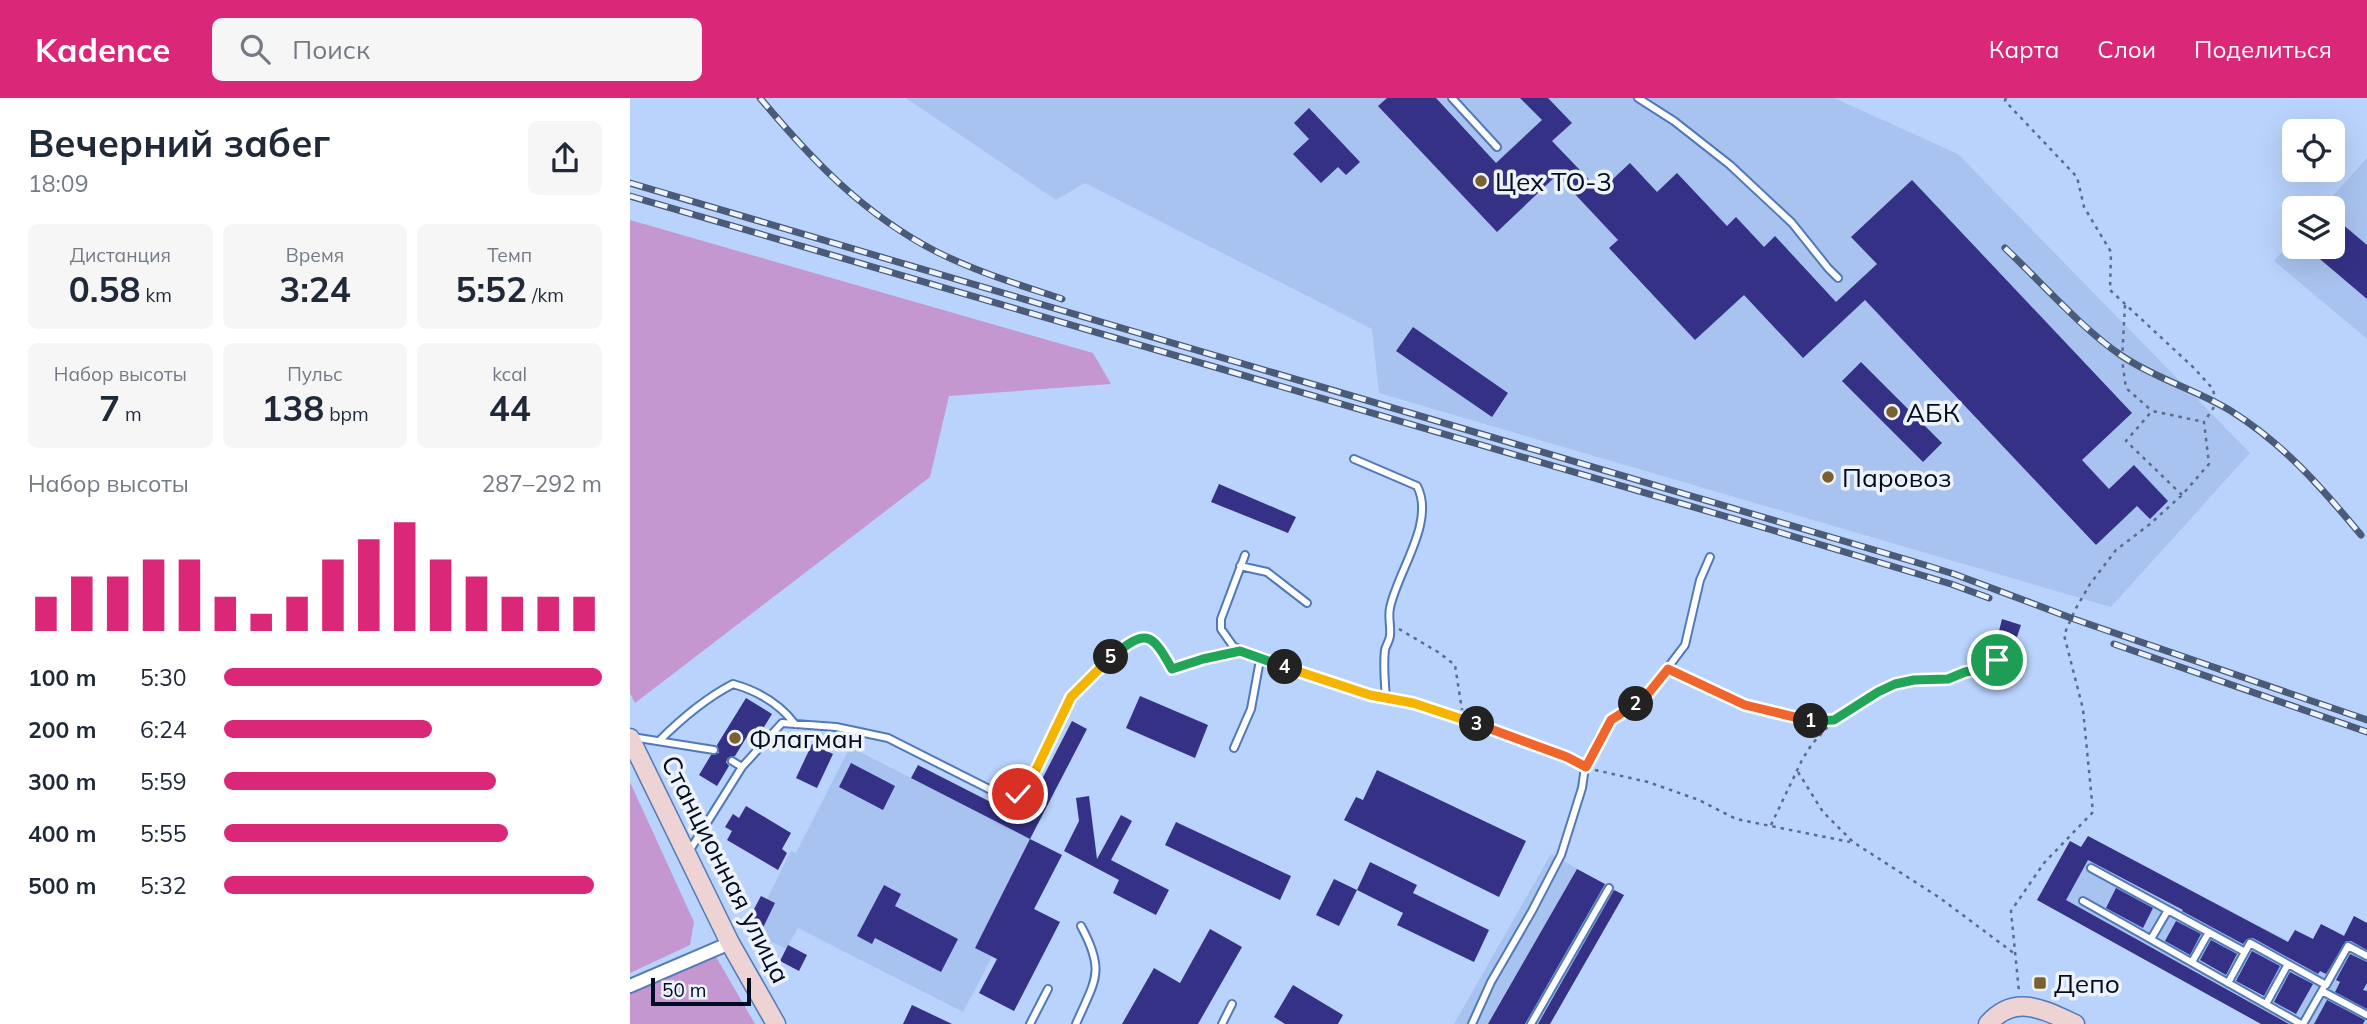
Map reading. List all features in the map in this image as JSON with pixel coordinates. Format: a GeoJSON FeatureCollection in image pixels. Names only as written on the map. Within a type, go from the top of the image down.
{"type":"FeatureCollection","features":[{"type":"Feature","properties":{"kind":"main road","name":"Станционная улица"},"geometry":{"type":"LineString","coordinates":[[630,737],[730,943],[776,1024]]}},
{"type":"Feature","properties":{"kind":"main road"},"geometry":{"type":"LineString","coordinates":[[1988,1024],[1998,1012],[2018,1006],[2036,1008],[2075,1024]]}},
{"type":"Feature","properties":{"kind":"street"},"geometry":{"type":"LineString","coordinates":[[630,986],[730,943]]}},
{"type":"Feature","properties":{"kind":"lane"},"geometry":{"type":"LineString","coordinates":[[1452,98],[1497,147]]}},
{"type":"Feature","properties":{"kind":"lane"},"geometry":{"type":"LineString","coordinates":[[1638,98],[1674,121],[1730,165],[1792,223],[1838,278]]}},
{"type":"Feature","properties":{"kind":"lane"},"geometry":{"type":"LineString","coordinates":[[1354,460],[1417,486],[1422,496],[1420,526],[1409,562],[1390,605],[1390,635],[1385,650],[1386,698]]}},
{"type":"Feature","properties":{"kind":"lane"},"geometry":{"type":"LineString","coordinates":[[1245,555],[1221,619],[1221,629],[1240,651],[1260,660],[1370,695],[1413,703],[1464,719],[1567,757],[1586,767]]}},
{"type":"Feature","properties":{"kind":"lane"},"geometry":{"type":"LineString","coordinates":[[1472,1024],[1491,982],[1561,855],[1586,767],[1611,720],[1647,695],[1685,646],[1700,580],[1710,557]]}},
{"type":"Feature","properties":{"kind":"lane"},"geometry":{"type":"LineString","coordinates":[[1240,566],[1267,572],[1307,603]]}},
{"type":"Feature","properties":{"kind":"lane"},"geometry":{"type":"LineString","coordinates":[[688,855],[742,767],[782,723],[836,727],[888,738],[991,790],[1018,794],[1033,776],[1071,697],[1103,663],[1132,641],[1147,638],[1158,644],[1172,669],[1240,651]]}},
{"type":"Feature","properties":{"kind":"lane"},"geometry":{"type":"LineString","coordinates":[[1234,748],[1251,709],[1260,660]]}},
{"type":"Feature","properties":{"kind":"lane"},"geometry":{"type":"LineString","coordinates":[[659,741],[681,719],[715,693],[733,684],[752,690],[783,709],[795,724]]}},
{"type":"Feature","properties":{"kind":"lane"},"geometry":{"type":"LineString","coordinates":[[630,737],[714,750]]}},
{"type":"Feature","properties":{"kind":"lane"},"geometry":{"type":"LineString","coordinates":[[732,761],[742,767]]}},
{"type":"Feature","properties":{"kind":"lane"},"geometry":{"type":"LineString","coordinates":[[2091,868],[2245,952]]}},
{"type":"Feature","properties":{"kind":"lane"},"geometry":{"type":"LineString","coordinates":[[1531,1024],[1609,888]]}},
{"type":"Feature","properties":{"kind":"lane"},"geometry":{"type":"LineString","coordinates":[[2083,901],[2302,1024],[2348,946],[2367,956]]}},
{"type":"Feature","properties":{"kind":"lane"},"geometry":{"type":"LineString","coordinates":[[2151,939],[2168,910]]}},
{"type":"Feature","properties":{"kind":"lane"},"geometry":{"type":"LineString","coordinates":[[1076,1024],[1096,977],[1093,949],[1082,926]]}},
{"type":"Feature","properties":{"kind":"lane"},"geometry":{"type":"LineString","coordinates":[[2192,962],[2209,932]]}},
{"type":"Feature","properties":{"kind":"lane"},"geometry":{"type":"LineString","coordinates":[[2228,983],[2249,943],[2288,964],[2367,1015]]}},
{"type":"Feature","properties":{"kind":"lane"},"geometry":{"type":"LineString","coordinates":[[2266,1004],[2288,964]]}},
{"type":"Feature","properties":{"kind":"lane"},"geometry":{"type":"LineString","coordinates":[[1030,1024],[1048,989]]}},
{"type":"Feature","properties":{"kind":"lane"},"geometry":{"type":"LineString","coordinates":[[1222,1024],[1232,1004]]}},
{"type":"Feature","properties":{"kind":"path"},"geometry":{"type":"LineString","coordinates":[[2006,98],[2005,101],[2077,177],[2084,207],[2111,252],[2110,290],[2194,368],[2213,389],[2217,404],[2204,422],[2209,464],[2182,495],[2116,550],[2090,584],[2064,635],[2083,709],[2093,812],[2044,863],[2011,911],[2020,983],[2018,1006]]}},
{"type":"Feature","properties":{"kind":"path"},"geometry":{"type":"LineString","coordinates":[[2125,304],[2122,360],[2126,388],[2152,411],[2204,422]]}},
{"type":"Feature","properties":{"kind":"path"},"geometry":{"type":"LineString","coordinates":[[2152,411],[2126,441],[2182,495]]}},
{"type":"Feature","properties":{"kind":"path"},"geometry":{"type":"LineString","coordinates":[[1389,626],[1416,639],[1455,665],[1464,719]]}},
{"type":"Feature","properties":{"kind":"path"},"geometry":{"type":"LineString","coordinates":[[1770,825],[1802,760],[1812,744],[1834,720],[1895,684],[1914,680],[1948,679],[1983,669],[2002,659]]}},
{"type":"Feature","properties":{"kind":"path"},"geometry":{"type":"LineString","coordinates":[[1668,669],[1745,705],[1811,721],[1834,720]]}},
{"type":"Feature","properties":{"kind":"path"},"geometry":{"type":"LineString","coordinates":[[1586,767],[1648,782],[1699,800],[1736,819],[1853,842]]}},
{"type":"Feature","properties":{"kind":"path"},"geometry":{"type":"LineString","coordinates":[[1798,772],[1823,811],[1853,842],[1940,898],[2015,954]]}},
{"type":"Feature","properties":{"kind":"shaded area"},"geometry":{"type":"Polygon","coordinates":[[[906,98],[1834,98],[1958,154],[2250,453],[2111,607],[1379,393],[1372,329],[1085,183],[1056,200],[906,98]]]}},
{"type":"Feature","properties":{"kind":"shaded area"},"geometry":{"type":"Polygon","coordinates":[[[2367,158],[2367,339],[2274,261],[2282,252],[2282,259],[2345,259],[2345,196],[2333,196],[2367,158]]]}},
{"type":"Feature","properties":{"kind":"shaded area"},"geometry":{"type":"Polygon","coordinates":[[[630,220],[1093,353],[1111,384],[949,396],[930,477],[635,703],[630,693],[630,220]]]}},
{"type":"Feature","properties":{"kind":"shaded area"},"geometry":{"type":"Polygon","coordinates":[[[850,747],[1062,855],[1006,964],[992,957],[963,1012],[798,928],[786,949],[744,928],[761,896],[767,899],[791,851],[796,853],[850,747]]]}},
{"type":"Feature","properties":{"kind":"shaded area"},"geometry":{"type":"Polygon","coordinates":[[[630,782],[694,922],[690,945],[630,973],[630,782]]]}},
{"type":"Feature","properties":{"kind":"shaded area"},"geometry":{"type":"Polygon","coordinates":[[[2088,836],[2288,941],[2295,930],[2313,939],[2321,924],[2344,935],[2354,916],[2367,923],[2367,1024],[2261,1024],[2037,900],[2070,841],[2081,847],[2088,836]]]}},
{"type":"Feature","properties":{"kind":"shaded area"},"geometry":{"type":"Polygon","coordinates":[[[1551,854],[1624,895],[1550,1024],[1454,1024],[1551,854]]]}},
{"type":"Feature","properties":{"kind":"shaded area"},"geometry":{"type":"Polygon","coordinates":[[[715,955],[755,1024],[630,1024],[630,993],[715,955]]]}},
{"type":"Feature","properties":{"kind":"building"},"geometry":{"type":"Polygon","coordinates":[[[1387,98],[1436,98],[1496,163],[1542,120],[1520,98],[1548,98],[1572,123],[1552,141],[1600,191],[1630,163],[1657,192],[1677,173],[1727,226],[1736,217],[1764,247],[1775,236],[1836,302],[1877,264],[1851,237],[1912,180],[2132,413],[2082,460],[2109,489],[2134,465],[2168,501],[2150,519],[2137,506],[2096,545],[1865,300],[1803,358],[1744,295],[1695,340],[1609,248],[1618,240],[1557,175],[1497,232],[1378,106],[1387,98]]]}},
{"type":"Feature","properties":{"kind":"building"},"geometry":{"type":"Polygon","coordinates":[[[1309,108],[1360,162],[1346,175],[1338,167],[1321,183],[1293,154],[1309,139],[1294,123],[1309,108]]]}},
{"type":"Feature","properties":{"kind":"building"},"geometry":{"type":"Polygon","coordinates":[[[2345,226],[2367,245],[2367,299],[2320,259],[2345,259],[2345,226]]]}},
{"type":"Feature","properties":{"kind":"building"},"geometry":{"type":"Polygon","coordinates":[[[1413,327],[1508,393],[1492,417],[1396,351],[1413,327]]]}},
{"type":"Feature","properties":{"kind":"building","name":"АБК"},"geometry":{"type":"Polygon","coordinates":[[[1861,362],[1942,443],[1923,462],[1842,381],[1861,362]]]}},
{"type":"Feature","properties":{"kind":"building"},"geometry":{"type":"Polygon","coordinates":[[[1219,484],[1296,517],[1288,533],[1211,502],[1219,484]]]}},
{"type":"Feature","properties":{"kind":"building"},"geometry":{"type":"Polygon","coordinates":[[[2002,619],[2021,625],[2017,637],[1999,631],[2002,619]]]}},
{"type":"Feature","properties":{"kind":"building"},"geometry":{"type":"Polygon","coordinates":[[[1140,696],[1208,725],[1195,758],[1126,728],[1140,696]]]}},
{"type":"Feature","properties":{"kind":"building"},"geometry":{"type":"Polygon","coordinates":[[[746,698],[772,714],[756,740],[748,735],[735,756],[728,758],[726,762],[729,766],[717,786],[699,775],[711,755],[719,753],[717,745],[746,698]]]}},
{"type":"Feature","properties":{"kind":"building"},"geometry":{"type":"Polygon","coordinates":[[[1072,721],[1087,729],[1030,839],[911,778],[918,765],[1022,818],[1072,721]]]}},
{"type":"Feature","properties":{"kind":"building"},"geometry":{"type":"Polygon","coordinates":[[[812,744],[833,754],[817,788],[796,778],[812,744]]]}},
{"type":"Feature","properties":{"kind":"building"},"geometry":{"type":"Polygon","coordinates":[[[851,763],[895,786],[883,810],[839,787],[851,763]]]}},
{"type":"Feature","properties":{"kind":"building"},"geometry":{"type":"Polygon","coordinates":[[[1377,770],[1526,841],[1499,897],[1344,820],[1356,797],[1363,800],[1377,770]]]}},
{"type":"Feature","properties":{"kind":"building"},"geometry":{"type":"Polygon","coordinates":[[[1089,796],[1097,859],[1121,815],[1132,821],[1111,860],[1169,890],[1156,915],[1113,893],[1119,880],[1064,851],[1079,821],[1076,798],[1089,796]]]}},
{"type":"Feature","properties":{"kind":"building"},"geometry":{"type":"Polygon","coordinates":[[[746,806],[791,833],[782,849],[787,853],[778,870],[727,840],[732,831],[725,827],[733,814],[739,818],[746,806]]]}},
{"type":"Feature","properties":{"kind":"building"},"geometry":{"type":"Polygon","coordinates":[[[1176,822],[1291,876],[1280,900],[1165,845],[1176,822]]]}},
{"type":"Feature","properties":{"kind":"building"},"geometry":{"type":"Polygon","coordinates":[[[2088,836],[2288,942],[2295,930],[2313,939],[2321,924],[2344,936],[2354,916],[2367,923],[2367,950],[2346,941],[2326,974],[2320,971],[2318,974],[2253,938],[2247,939],[2243,944],[2088,860],[2066,900],[2289,1024],[2261,1024],[2037,900],[2070,841],[2081,847],[2088,836]]]}},
{"type":"Feature","properties":{"kind":"building"},"geometry":{"type":"Polygon","coordinates":[[[1030,839],[1062,855],[1034,909],[1060,922],[1014,1011],[979,993],[997,959],[975,948],[1030,839]]]}},
{"type":"Feature","properties":{"kind":"building"},"geometry":{"type":"Polygon","coordinates":[[[1370,862],[1417,885],[1413,893],[1489,930],[1474,962],[1397,925],[1403,913],[1357,890],[1370,862]]]}},
{"type":"Feature","properties":{"kind":"building"},"geometry":{"type":"Polygon","coordinates":[[[1577,869],[1605,884],[1525,1024],[1488,1024],[1577,869]]]}},
{"type":"Feature","properties":{"kind":"building"},"geometry":{"type":"Polygon","coordinates":[[[1334,879],[1357,890],[1339,926],[1316,915],[1334,879]]]}},
{"type":"Feature","properties":{"kind":"building"},"geometry":{"type":"Polygon","coordinates":[[[884,885],[901,894],[895,906],[958,939],[941,972],[875,938],[872,944],[857,936],[884,885]]]}},
{"type":"Feature","properties":{"kind":"building"},"geometry":{"type":"Polygon","coordinates":[[[2116,888],[2153,908],[2143,928],[2106,908],[2116,888]]]}},
{"type":"Feature","properties":{"kind":"building"},"geometry":{"type":"Polygon","coordinates":[[[1614,890],[1624,895],[1550,1024],[1538,1024],[1614,890]]]}},
{"type":"Feature","properties":{"kind":"building"},"geometry":{"type":"Polygon","coordinates":[[[761,896],[775,903],[759,936],[744,928],[761,896]]]}},
{"type":"Feature","properties":{"kind":"building"},"geometry":{"type":"Polygon","coordinates":[[[2176,921],[2201,934],[2190,955],[2165,941],[2176,921]]]}},
{"type":"Feature","properties":{"kind":"building"},"geometry":{"type":"Polygon","coordinates":[[[1210,929],[1242,947],[1198,1024],[1122,1024],[1154,968],[1180,983],[1210,929]]]}},
{"type":"Feature","properties":{"kind":"building"},"geometry":{"type":"Polygon","coordinates":[[[2211,940],[2237,954],[2226,975],[2200,960],[2211,940]]]}},
{"type":"Feature","properties":{"kind":"building"},"geometry":{"type":"Polygon","coordinates":[[[788,945],[807,955],[799,971],[780,961],[788,945]]]}},
{"type":"Feature","properties":{"kind":"building"},"geometry":{"type":"Polygon","coordinates":[[[2252,951],[2280,966],[2264,996],[2236,981],[2252,951]]]}},
{"type":"Feature","properties":{"kind":"building"},"geometry":{"type":"Polygon","coordinates":[[[2350,954],[2367,962],[2367,983],[2363,990],[2367,991],[2367,1009],[2335,992],[2340,982],[2336,980],[2350,954]]]}},
{"type":"Feature","properties":{"kind":"building"},"geometry":{"type":"Polygon","coordinates":[[[2290,972],[2313,984],[2296,1014],[2274,1002],[2290,972]]]}},
{"type":"Feature","properties":{"kind":"building"},"geometry":{"type":"Polygon","coordinates":[[[1293,985],[1343,1015],[1338,1024],[1285,1024],[1274,1017],[1293,985]]]}},
{"type":"Feature","properties":{"kind":"building"},"geometry":{"type":"Polygon","coordinates":[[[2327,1000],[2365,1020],[2363,1024],[2314,1024],[2327,1000]]]}},
{"type":"Feature","properties":{"kind":"building"},"geometry":{"type":"Polygon","coordinates":[[[912,1005],[952,1024],[903,1024],[912,1005]]]}},
{"type":"Feature","properties":{"kind":"railway"},"geometry":{"type":"LineString","coordinates":[[760,98],[819,164],[885,221],[952,259],[1062,299]]}},
{"type":"Feature","properties":{"kind":"railway"},"geometry":{"type":"LineString","coordinates":[[630,183],[1954,574],[2071,618],[2367,720]]}},
{"type":"Feature","properties":{"kind":"railway"},"geometry":{"type":"LineString","coordinates":[[630,196],[1772,530],[1989,598]]}},
{"type":"Feature","properties":{"kind":"railway"},"geometry":{"type":"LineString","coordinates":[[2005,248],[2077,319],[2122,356],[2231,411],[2268,438],[2317,484],[2361,535]]}},
{"type":"Feature","properties":{"kind":"railway"},"geometry":{"type":"LineString","coordinates":[[2114,644],[2367,732]]}},
{"type":"Feature","properties":{"kind":"place","name":"Цех ТО-3"},"geometry":{"type":"Point","coordinates":[1481,181]}},
{"type":"Feature","properties":{"kind":"place","name":"АБК"},"geometry":{"type":"Point","coordinates":[1892,412]}},
{"type":"Feature","properties":{"kind":"place","name":"Паровоз"},"geometry":{"type":"Point","coordinates":[1828,477]}},
{"type":"Feature","properties":{"kind":"place","name":"Флагман"},"geometry":{"type":"Point","coordinates":[735,738]}},
{"type":"Feature","properties":{"kind":"place","name":"Депо"},"geometry":{"type":"Point","coordinates":[2040,983]}},
{"type":"Feature","properties":{"kind":"route"},"geometry":{"type":"LineString","coordinates":[[1018,794],[1033,776],[1071,697],[1103,663],[1132,641],[1147,638],[1158,644],[1172,669],[1240,651],[1260,660],[1370,695],[1413,703],[1522,739],[1586,767],[1611,720],[1647,695],[1668,669],[1745,705],[1811,721],[1834,720],[1895,684],[1914,680],[1948,679],[1983,669],[1997,660]]}}]}
